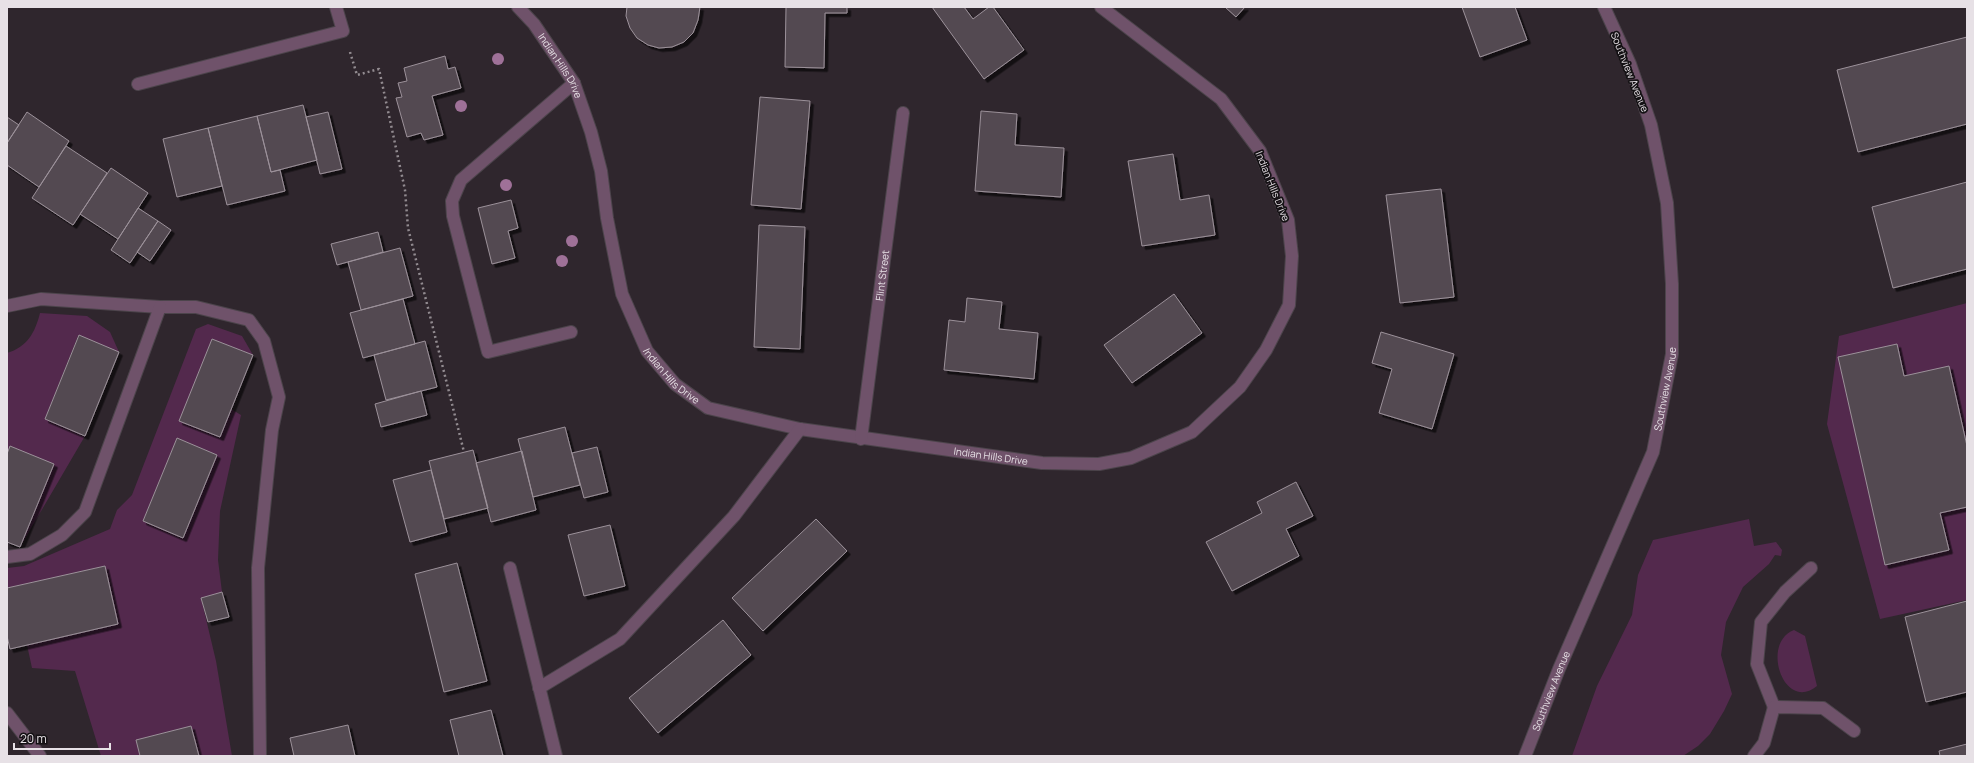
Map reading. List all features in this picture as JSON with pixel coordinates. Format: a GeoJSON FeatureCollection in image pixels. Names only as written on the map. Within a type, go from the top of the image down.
{"type":"FeatureCollection","features":[{"type":"Feature","properties":{"kind":"street"},"geometry":{"type":"LineString","coordinates":[[138,84],[343,31],[336,7]]}},
{"type":"Feature","properties":{"kind":"street","name":"Indian Hills Drive"},"geometry":{"type":"LineString","coordinates":[[518,7],[534,24],[574,83],[591,132],[601,171],[607,218],[622,294],[647,351],[675,384],[708,408],[800,429],[861,439],[1042,463],[1099,464],[1131,458],[1192,432],[1240,387],[1266,350],[1289,305],[1292,256],[1288,220],[1260,151],[1220,99],[1101,7]]}},
{"type":"Feature","properties":{"kind":"street","name":"Southview Avenue"},"geometry":{"type":"LineString","coordinates":[[1525,756],[1562,662],[1653,452],[1672,354],[1672,284],[1667,203],[1651,125],[1630,64],[1604,7]]}},
{"type":"Feature","properties":{"kind":"street"},"geometry":{"type":"LineString","coordinates":[[571,332],[488,352],[453,216],[452,201],[461,180],[574,83]]}},
{"type":"Feature","properties":{"kind":"street","name":"Flint Street"},"geometry":{"type":"LineString","coordinates":[[861,439],[903,113]]}},
{"type":"Feature","properties":{"kind":"street"},"geometry":{"type":"LineString","coordinates":[[7,306],[41,299],[160,307],[196,307],[249,320],[264,342],[279,397],[272,430],[258,568],[260,756]]}},
{"type":"Feature","properties":{"kind":"street"},"geometry":{"type":"LineString","coordinates":[[7,557],[30,554],[62,535],[85,512],[160,307]]}},
{"type":"Feature","properties":{"kind":"street"},"geometry":{"type":"LineString","coordinates":[[539,688],[620,639],[734,516],[800,429]]}},
{"type":"Feature","properties":{"kind":"street"},"geometry":{"type":"LineString","coordinates":[[510,568],[556,756]]}},
{"type":"Feature","properties":{"kind":"street"},"geometry":{"type":"LineString","coordinates":[[1754,756],[1764,742],[1774,707],[1757,664],[1761,622],[1785,592],[1811,568]]}},
{"type":"Feature","properties":{"kind":"street"},"geometry":{"type":"LineString","coordinates":[[1774,707],[1823,708],[1854,731]]}},
{"type":"Feature","properties":{"kind":"street"},"geometry":{"type":"LineString","coordinates":[[7,713],[40,756]]}},
{"type":"Feature","properties":{"kind":"path"},"geometry":{"type":"LineString","coordinates":[[343,31],[357,75],[379,69],[405,190],[408,228],[464,452]]}},
{"type":"Feature","properties":{"kind":"shaded area"},"geometry":{"type":"Polygon","coordinates":[[[1967,303],[1967,600],[1880,619],[1827,424],[1839,336],[1967,303]]]}},
{"type":"Feature","properties":{"kind":"shaded area"},"geometry":{"type":"Polygon","coordinates":[[[40,313],[87,316],[110,332],[119,352],[78,336],[45,419],[85,436],[20,547],[54,464],[7,454],[7,353],[25,343],[36,327],[40,313]]]}},
{"type":"Feature","properties":{"kind":"shaded area"},"geometry":{"type":"Polygon","coordinates":[[[208,324],[242,336],[253,355],[212,339],[180,421],[219,437],[231,409],[241,415],[220,511],[218,560],[222,592],[201,598],[216,661],[232,756],[199,756],[191,726],[136,740],[140,756],[101,756],[75,671],[32,668],[27,645],[118,624],[105,566],[7,588],[7,568],[24,566],[110,529],[117,510],[132,495],[196,329],[208,324]],[[177,438],[143,521],[183,538],[217,455],[177,438]]]}},
{"type":"Feature","properties":{"kind":"shaded area"},"geometry":{"type":"Polygon","coordinates":[[[1749,519],[1754,546],[1776,542],[1782,550],[1781,556],[1775,555],[1769,564],[1743,587],[1726,622],[1721,655],[1732,694],[1710,734],[1698,746],[1683,756],[1572,756],[1597,686],[1632,615],[1638,575],[1653,540],[1749,519]]]}},
{"type":"Feature","properties":{"kind":"shaded area"},"geometry":{"type":"Polygon","coordinates":[[[1794,630],[1805,636],[1817,686],[1805,692],[1795,690],[1786,684],[1780,673],[1778,661],[1779,648],[1784,637],[1794,630]]]}},
{"type":"Feature","properties":{"kind":"building"},"geometry":{"type":"Polygon","coordinates":[[[627,7],[700,7],[698,20],[693,33],[684,42],[672,47],[659,48],[648,45],[637,38],[630,28],[626,16],[627,7]]]}},
{"type":"Feature","properties":{"kind":"building"},"geometry":{"type":"Polygon","coordinates":[[[786,7],[847,7],[847,13],[825,13],[824,68],[785,67],[786,7]]]}},
{"type":"Feature","properties":{"kind":"building"},"geometry":{"type":"Polygon","coordinates":[[[932,7],[964,7],[973,19],[989,7],[993,7],[1024,50],[984,79],[932,7]]]}},
{"type":"Feature","properties":{"kind":"building"},"geometry":{"type":"Polygon","coordinates":[[[1225,7],[1245,7],[1236,17],[1225,7]]]}},
{"type":"Feature","properties":{"kind":"building"},"geometry":{"type":"Polygon","coordinates":[[[1462,7],[1515,7],[1527,40],[1480,57],[1462,7]]]}},
{"type":"Feature","properties":{"kind":"building"},"geometry":{"type":"Polygon","coordinates":[[[1967,37],[1967,124],[1858,152],[1837,70],[1967,37]]]}},
{"type":"Feature","properties":{"kind":"building"},"geometry":{"type":"Polygon","coordinates":[[[445,56],[448,69],[455,67],[461,88],[432,96],[443,135],[424,140],[421,133],[407,137],[396,98],[402,97],[398,83],[407,81],[404,68],[445,56]]]}},
{"type":"Feature","properties":{"kind":"building"},"geometry":{"type":"Polygon","coordinates":[[[760,97],[810,101],[801,209],[751,205],[760,97]]]}},
{"type":"Feature","properties":{"kind":"building"},"geometry":{"type":"Polygon","coordinates":[[[303,105],[317,160],[271,172],[257,116],[303,105]]]}},
{"type":"Feature","properties":{"kind":"building"},"geometry":{"type":"Polygon","coordinates":[[[981,111],[1017,114],[1015,145],[1064,148],[1061,197],[975,191],[981,111]]]}},
{"type":"Feature","properties":{"kind":"building"},"geometry":{"type":"Polygon","coordinates":[[[27,112],[69,141],[39,187],[7,165],[7,143],[27,112]]]}},
{"type":"Feature","properties":{"kind":"building"},"geometry":{"type":"Polygon","coordinates":[[[328,112],[342,169],[320,174],[306,117],[328,112]]]}},
{"type":"Feature","properties":{"kind":"building"},"geometry":{"type":"Polygon","coordinates":[[[257,116],[271,172],[280,170],[285,191],[227,205],[208,128],[257,116]]]}},
{"type":"Feature","properties":{"kind":"building"},"geometry":{"type":"Polygon","coordinates":[[[7,117],[19,125],[7,143],[7,117]]]}},
{"type":"Feature","properties":{"kind":"building"},"geometry":{"type":"Polygon","coordinates":[[[208,128],[222,186],[177,197],[163,139],[208,128]]]}},
{"type":"Feature","properties":{"kind":"building"},"geometry":{"type":"Polygon","coordinates":[[[66,146],[107,173],[73,225],[32,198],[66,146]]]}},
{"type":"Feature","properties":{"kind":"building"},"geometry":{"type":"Polygon","coordinates":[[[1173,154],[1180,200],[1209,195],[1215,235],[1142,246],[1128,161],[1173,154]]]}},
{"type":"Feature","properties":{"kind":"building"},"geometry":{"type":"Polygon","coordinates":[[[111,168],[148,193],[118,239],[80,214],[111,168]]]}},
{"type":"Feature","properties":{"kind":"building"},"geometry":{"type":"Polygon","coordinates":[[[1967,182],[1967,269],[1893,288],[1872,207],[1967,182]]]}},
{"type":"Feature","properties":{"kind":"building"},"geometry":{"type":"Polygon","coordinates":[[[1441,189],[1454,297],[1400,303],[1386,195],[1441,189]]]}},
{"type":"Feature","properties":{"kind":"building"},"geometry":{"type":"Polygon","coordinates":[[[511,200],[518,228],[508,231],[515,258],[492,264],[478,208],[511,200]]]}},
{"type":"Feature","properties":{"kind":"building"},"geometry":{"type":"Polygon","coordinates":[[[138,208],[158,221],[130,263],[111,250],[138,208]]]}},
{"type":"Feature","properties":{"kind":"building"},"geometry":{"type":"Polygon","coordinates":[[[158,221],[171,230],[150,261],[137,252],[158,221]]]}},
{"type":"Feature","properties":{"kind":"building"},"geometry":{"type":"Polygon","coordinates":[[[759,225],[805,227],[800,349],[754,347],[759,225]]]}},
{"type":"Feature","properties":{"kind":"building"},"geometry":{"type":"Polygon","coordinates":[[[378,232],[383,252],[337,265],[331,244],[378,232]]]}},
{"type":"Feature","properties":{"kind":"building"},"geometry":{"type":"Polygon","coordinates":[[[400,248],[413,296],[361,310],[348,262],[400,248]]]}},
{"type":"Feature","properties":{"kind":"building"},"geometry":{"type":"Polygon","coordinates":[[[1174,294],[1202,333],[1132,383],[1104,345],[1174,294]]]}},
{"type":"Feature","properties":{"kind":"building"},"geometry":{"type":"Polygon","coordinates":[[[967,298],[1002,302],[999,329],[1038,333],[1034,379],[944,370],[949,320],[965,322],[967,298]]]}},
{"type":"Feature","properties":{"kind":"building"},"geometry":{"type":"Polygon","coordinates":[[[403,299],[415,344],[363,358],[350,313],[403,299]]]}},
{"type":"Feature","properties":{"kind":"building"},"geometry":{"type":"Polygon","coordinates":[[[1381,332],[1454,354],[1432,429],[1379,413],[1392,369],[1372,363],[1381,332]]]}},
{"type":"Feature","properties":{"kind":"building"},"geometry":{"type":"Polygon","coordinates":[[[79,335],[119,352],[85,436],[45,419],[79,335]]]}},
{"type":"Feature","properties":{"kind":"building"},"geometry":{"type":"Polygon","coordinates":[[[212,339],[253,355],[220,437],[179,421],[212,339]]]}},
{"type":"Feature","properties":{"kind":"building"},"geometry":{"type":"Polygon","coordinates":[[[425,341],[437,387],[386,400],[374,355],[425,341]]]}},
{"type":"Feature","properties":{"kind":"building"},"geometry":{"type":"Polygon","coordinates":[[[1897,344],[1904,376],[1949,366],[1967,446],[1967,507],[1940,513],[1949,550],[1885,565],[1838,357],[1897,344]]]}},
{"type":"Feature","properties":{"kind":"building"},"geometry":{"type":"Polygon","coordinates":[[[421,391],[427,415],[381,427],[375,404],[421,391]]]}},
{"type":"Feature","properties":{"kind":"building"},"geometry":{"type":"Polygon","coordinates":[[[565,427],[580,485],[533,497],[518,439],[565,427]]]}},
{"type":"Feature","properties":{"kind":"building"},"geometry":{"type":"Polygon","coordinates":[[[177,438],[217,455],[183,538],[143,521],[177,438]]]}},
{"type":"Feature","properties":{"kind":"building"},"geometry":{"type":"Polygon","coordinates":[[[10,446],[54,464],[20,547],[7,542],[7,454],[10,446]]]}},
{"type":"Feature","properties":{"kind":"building"},"geometry":{"type":"Polygon","coordinates":[[[597,447],[608,492],[584,498],[572,453],[597,447]]]}},
{"type":"Feature","properties":{"kind":"building"},"geometry":{"type":"Polygon","coordinates":[[[473,450],[488,508],[444,519],[429,461],[473,450]]]}},
{"type":"Feature","properties":{"kind":"building"},"geometry":{"type":"Polygon","coordinates":[[[522,451],[536,510],[491,522],[476,463],[522,451]]]}},
{"type":"Feature","properties":{"kind":"building"},"geometry":{"type":"Polygon","coordinates":[[[431,470],[447,532],[410,542],[393,480],[431,470]]]}},
{"type":"Feature","properties":{"kind":"building"},"geometry":{"type":"Polygon","coordinates":[[[1296,482],[1313,516],[1286,529],[1299,556],[1232,591],[1206,542],[1262,513],[1257,502],[1296,482]]]}},
{"type":"Feature","properties":{"kind":"building"},"geometry":{"type":"Polygon","coordinates":[[[816,519],[847,551],[763,631],[732,598],[816,519]]]}},
{"type":"Feature","properties":{"kind":"building"},"geometry":{"type":"Polygon","coordinates":[[[610,525],[625,586],[584,596],[568,535],[610,525]]]}},
{"type":"Feature","properties":{"kind":"building"},"geometry":{"type":"Polygon","coordinates":[[[457,563],[487,681],[444,692],[415,574],[457,563]]]}},
{"type":"Feature","properties":{"kind":"building"},"geometry":{"type":"Polygon","coordinates":[[[105,566],[118,624],[10,649],[7,636],[7,588],[105,566]]]}},
{"type":"Feature","properties":{"kind":"building"},"geometry":{"type":"Polygon","coordinates":[[[222,592],[229,617],[208,622],[201,598],[222,592]]]}},
{"type":"Feature","properties":{"kind":"building"},"geometry":{"type":"Polygon","coordinates":[[[1967,601],[1967,692],[1926,702],[1905,617],[1967,601]]]}},
{"type":"Feature","properties":{"kind":"building"},"geometry":{"type":"Polygon","coordinates":[[[723,620],[751,655],[658,733],[629,698],[723,620]]]}},
{"type":"Feature","properties":{"kind":"building"},"geometry":{"type":"Polygon","coordinates":[[[491,710],[503,756],[459,756],[450,720],[491,710]]]}},
{"type":"Feature","properties":{"kind":"building"},"geometry":{"type":"Polygon","coordinates":[[[348,725],[355,756],[294,756],[290,738],[348,725]]]}},
{"type":"Feature","properties":{"kind":"building"},"geometry":{"type":"Polygon","coordinates":[[[191,726],[199,756],[140,756],[136,740],[191,726]]]}},
{"type":"Feature","properties":{"kind":"building"},"geometry":{"type":"Polygon","coordinates":[[[1967,744],[1967,756],[1940,756],[1939,751],[1967,744]]]}}]}
